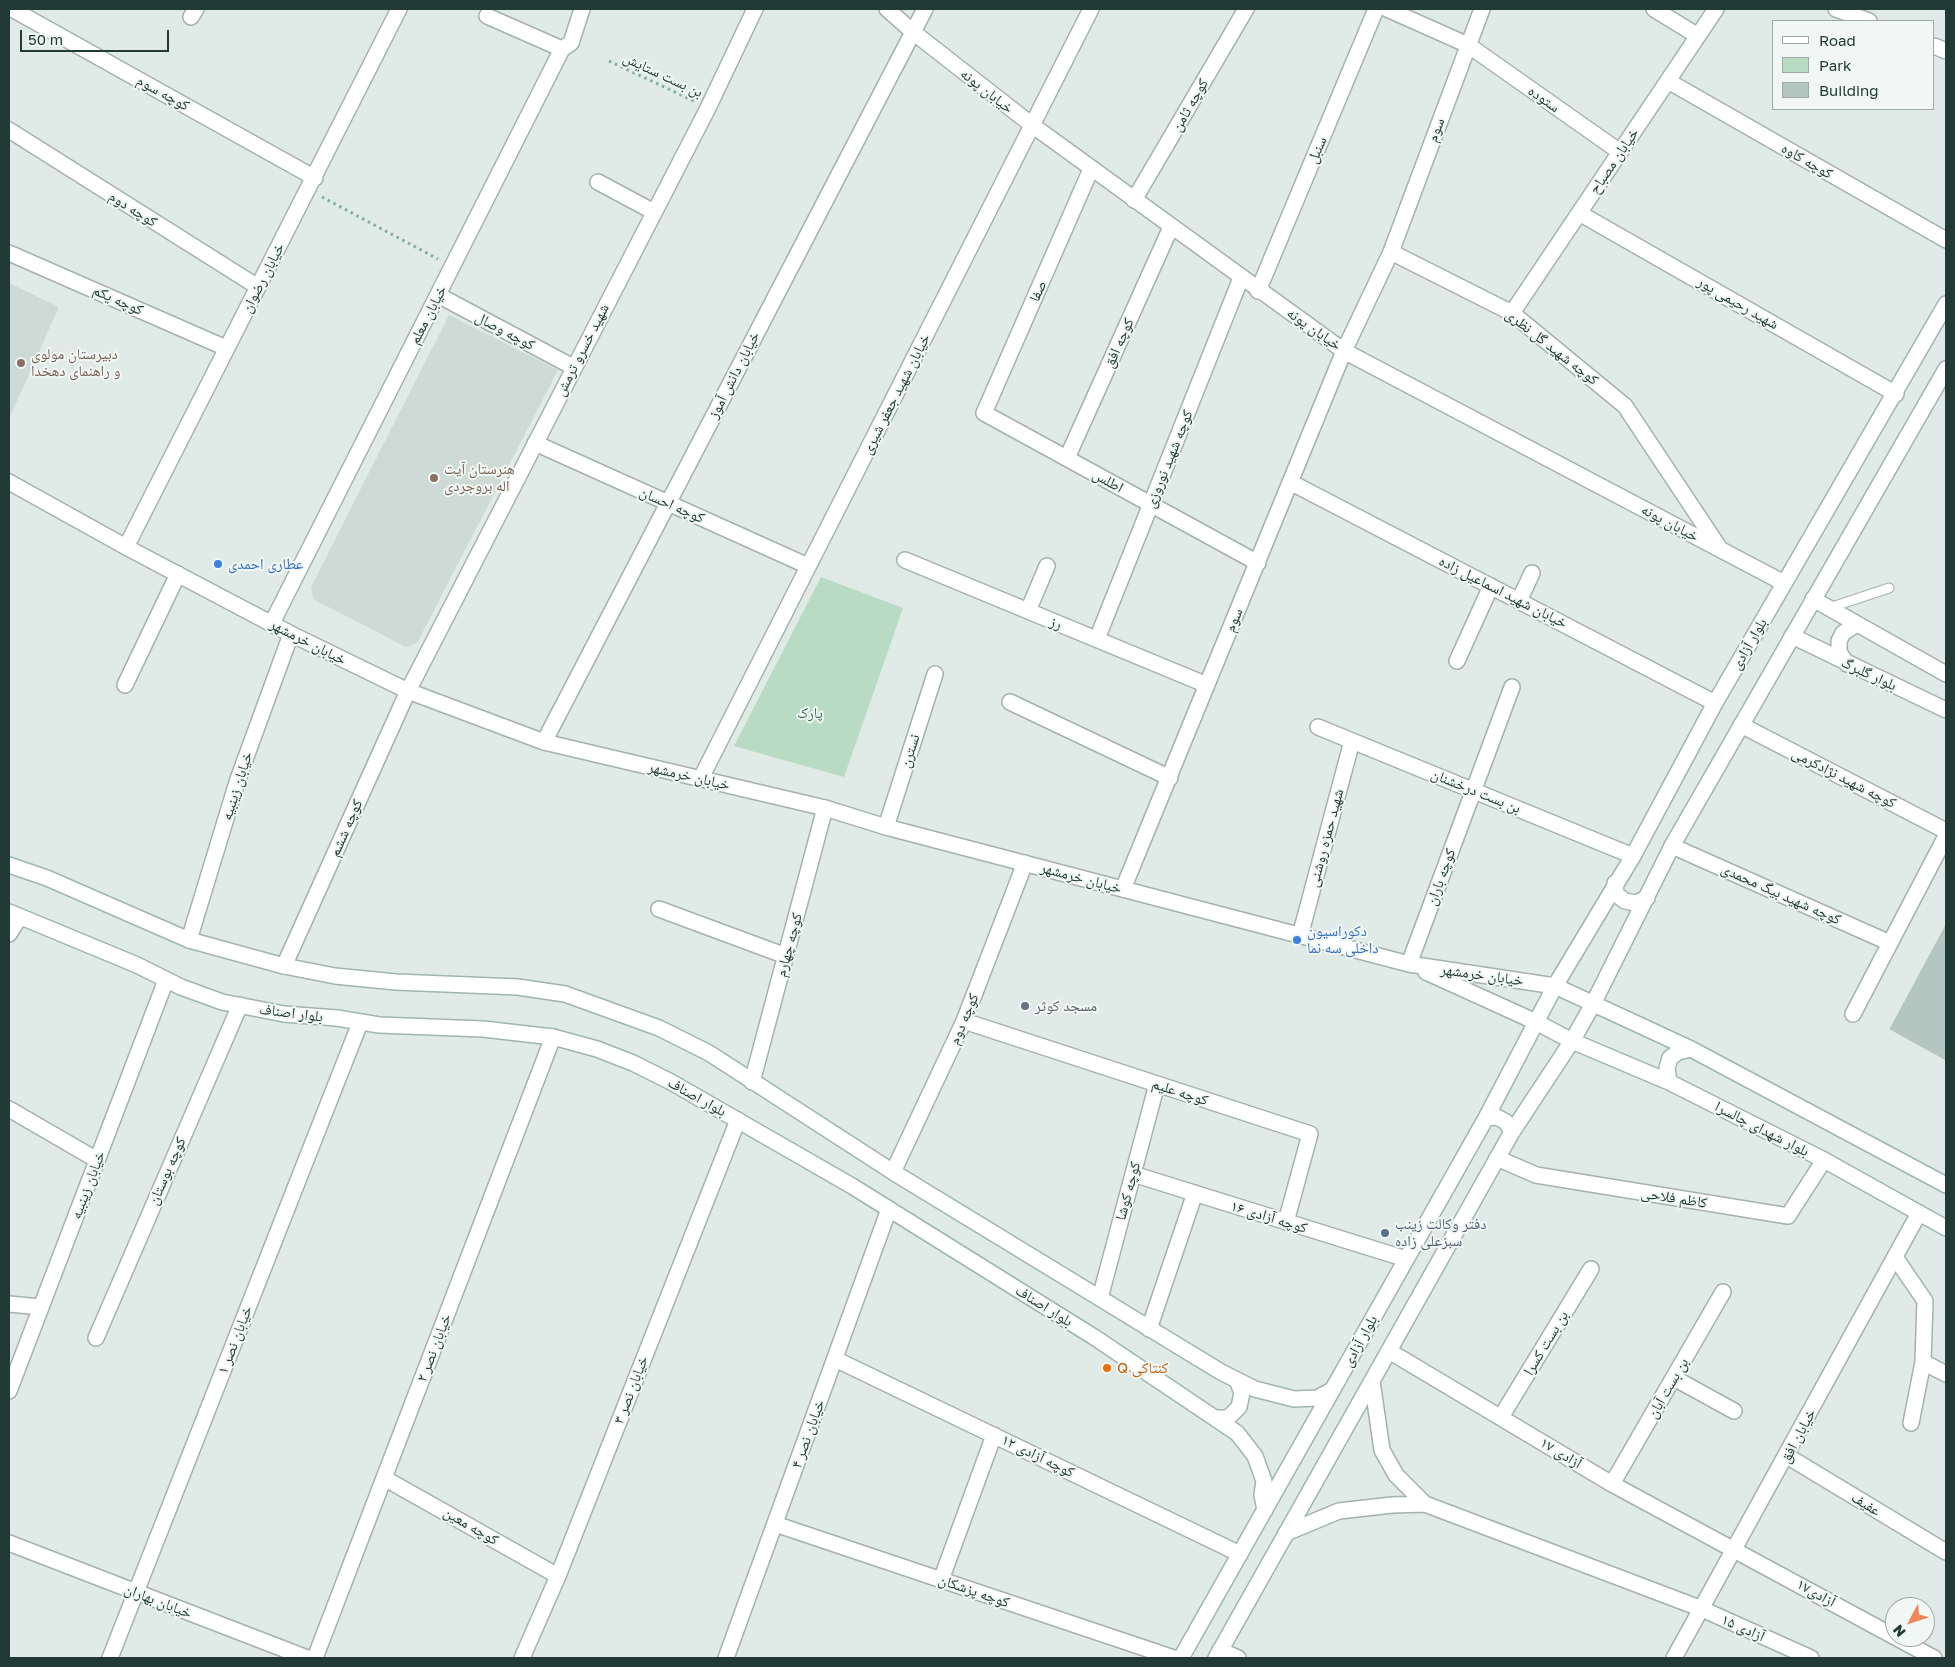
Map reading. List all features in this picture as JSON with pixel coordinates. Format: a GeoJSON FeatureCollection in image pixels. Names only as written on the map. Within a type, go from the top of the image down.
{"type":"FeatureCollection","features":[{"type":"Feature","properties":{"kind":"street","name":"کوچه سوم"},"geometry":{"type":"LineString","coordinates":[[12,9],[311,184]]}},
{"type":"Feature","properties":{"kind":"street","name":"خیابان رضوان"},"geometry":{"type":"LineString","coordinates":[[126,547],[399,9]]}},
{"type":"Feature","properties":{"kind":"street","name":"خیابان معلم"},"geometry":{"type":"LineString","coordinates":[[272,623],[562,49],[571,43],[582,9]]}},
{"type":"Feature","properties":{"kind":"street","name":"شهید خسرو ترمش"},"geometry":{"type":"LineString","coordinates":[[408,691],[708,108],[755,9]]}},
{"type":"Feature","properties":{"kind":"street","name":"خیابان پونه"},"geometry":{"type":"LineString","coordinates":[[887,9],[913,32],[1032,125],[1344,351],[1784,583]]}},
{"type":"Feature","properties":{"kind":"street","name":"خیابان دانش آموز"},"geometry":{"type":"LineString","coordinates":[[544,742],[925,9]]}},
{"type":"Feature","properties":{"kind":"street","name":"خیابان شهید جعفر شیری"},"geometry":{"type":"LineString","coordinates":[[701,778],[1091,9]]}},
{"type":"Feature","properties":{"kind":"street","name":"کوچه ثامن"},"geometry":{"type":"LineString","coordinates":[[1134,200],[1246,9]]}},
{"type":"Feature","properties":{"kind":"street","name":"سنبل"},"geometry":{"type":"LineString","coordinates":[[1258,290],[1376,9]]}},
{"type":"Feature","properties":{"kind":"street"},"geometry":{"type":"LineString","coordinates":[[1387,9],[1468,45]]}},
{"type":"Feature","properties":{"kind":"street","name":"سوم"},"geometry":{"type":"LineString","coordinates":[[1391,252],[1482,9]]}},
{"type":"Feature","properties":{"kind":"street"},"geometry":{"type":"LineString","coordinates":[[1654,9],[1698,36]]}},
{"type":"Feature","properties":{"kind":"street","name":"خیابان مصباح"},"geometry":{"type":"LineString","coordinates":[[1512,313],[1716,9]]}},
{"type":"Feature","properties":{"kind":"street"},"geometry":{"type":"LineString","coordinates":[[1836,9],[1866,20]]}},
{"type":"Feature","properties":{"kind":"street"},"geometry":{"type":"LineString","coordinates":[[487,16],[562,49]]}},
{"type":"Feature","properties":{"kind":"street","name":"ستوده"},"geometry":{"type":"LineString","coordinates":[[1468,45],[1620,152]]}},
{"type":"Feature","properties":{"kind":"street","name":"کوچه کاوه"},"geometry":{"type":"LineString","coordinates":[[1668,81],[1946,240]]}},
{"type":"Feature","properties":{"kind":"street","name":"کوچه دوم"},"geometry":{"type":"LineString","coordinates":[[9,130],[258,287]]}},
{"type":"Feature","properties":{"kind":"street","name":"صفا"},"geometry":{"type":"LineString","coordinates":[[984,413],[1091,169]]}},
{"type":"Feature","properties":{"kind":"street"},"geometry":{"type":"LineString","coordinates":[[598,182],[654,212]]}},
{"type":"Feature","properties":{"kind":"street","name":"شهید رحیمی پور"},"geometry":{"type":"LineString","coordinates":[[1579,212],[1896,394]]}},
{"type":"Feature","properties":{"kind":"street","name":"کوچه افق"},"geometry":{"type":"LineString","coordinates":[[1067,458],[1171,227]]}},
{"type":"Feature","properties":{"kind":"street"},"geometry":{"type":"LineString","coordinates":[[1344,351],[1391,252]]}},
{"type":"Feature","properties":{"kind":"street","name":"کوچه شهید گل نظری"},"geometry":{"type":"LineString","coordinates":[[1391,252],[1512,313],[1625,406],[1720,549]]}},
{"type":"Feature","properties":{"kind":"street","name":"کوچه یکم"},"geometry":{"type":"LineString","coordinates":[[9,253],[226,348]]}},
{"type":"Feature","properties":{"kind":"street","name":"کوچه شهید نوروزی"},"geometry":{"type":"LineString","coordinates":[[1097,639],[1241,278]]}},
{"type":"Feature","properties":{"kind":"street","name":"کوچه وصال"},"geometry":{"type":"LineString","coordinates":[[438,295],[573,368]]}},
{"type":"Feature","properties":{"kind":"street","name":"بلوار آزادی"},"geometry":{"type":"LineString","coordinates":[[1181,1658],[1486,1118],[1555,986],[1615,883],[1633,856],[1714,703],[1896,394],[1946,304]]}},
{"type":"Feature","properties":{"kind":"street","name":"سوم"},"geometry":{"type":"LineString","coordinates":[[1123,889],[1344,351]]}},
{"type":"Feature","properties":{"kind":"street"},"geometry":{"type":"LineString","coordinates":[[1946,369],[1672,846],[1593,1004],[1691,1049],[1946,1185]]}},
{"type":"Feature","properties":{"kind":"street","name":"اطلس"},"geometry":{"type":"LineString","coordinates":[[984,413],[1258,563]]}},
{"type":"Feature","properties":{"kind":"street","name":"کوچه احسان"},"geometry":{"type":"LineString","coordinates":[[535,443],[808,566]]}},
{"type":"Feature","properties":{"kind":"street","name":"خیابان خرمشهر"},"geometry":{"type":"LineString","coordinates":[[9,482],[126,547],[291,634],[408,691],[544,742],[825,808],[886,827],[1409,964],[1555,986],[1593,1004]]}},
{"type":"Feature","properties":{"kind":"street","name":"خیابان شهید اسماعیل زاده"},"geometry":{"type":"LineString","coordinates":[[1290,482],[1714,703]]}},
{"type":"Feature","properties":{"kind":"street","name":"رز"},"geometry":{"type":"LineString","coordinates":[[905,560],[1208,685]]}},
{"type":"Feature","properties":{"kind":"street"},"geometry":{"type":"LineString","coordinates":[[1028,611],[1047,566]]}},
{"type":"Feature","properties":{"kind":"street"},"geometry":{"type":"LineString","coordinates":[[1519,601],[1532,573]]}},
{"type":"Feature","properties":{"kind":"street"},"geometry":{"type":"LineString","coordinates":[[125,685],[178,574]]}},
{"type":"Feature","properties":{"kind":"street"},"geometry":{"type":"LineString","coordinates":[[1457,662],[1491,586]]}},
{"type":"Feature","properties":{"kind":"street"},"geometry":{"type":"LineString","coordinates":[[1813,599],[1946,674]]}},
{"type":"Feature","properties":{"kind":"street"},"geometry":{"type":"LineString","coordinates":[[1847,664],[1838,652],[1839,641],[1842,633],[1858,624]]}},
{"type":"Feature","properties":{"kind":"street","name":"خیابان زینبیه"},"geometry":{"type":"LineString","coordinates":[[189,940],[238,779],[291,634]]}},
{"type":"Feature","properties":{"kind":"street","name":"بلوار گلبرگ"},"geometry":{"type":"LineString","coordinates":[[1792,636],[1946,710]]}},
{"type":"Feature","properties":{"kind":"street","name":"نسترن"},"geometry":{"type":"LineString","coordinates":[[886,827],[934,674]]}},
{"type":"Feature","properties":{"kind":"street","name":"کوچه باران"},"geometry":{"type":"LineString","coordinates":[[1409,964],[1512,688]]}},
{"type":"Feature","properties":{"kind":"street","name":"کوچه ششم"},"geometry":{"type":"LineString","coordinates":[[284,966],[408,691]]}},
{"type":"Feature","properties":{"kind":"street"},"geometry":{"type":"LineString","coordinates":[[1010,702],[1170,778]]}},
{"type":"Feature","properties":{"kind":"street","name":"کوچه شهید نژادکرمی"},"geometry":{"type":"LineString","coordinates":[[1741,725],[1946,831]]}},
{"type":"Feature","properties":{"kind":"street","name":"بن بست درخشنان"},"geometry":{"type":"LineString","coordinates":[[1318,727],[1633,856]]}},
{"type":"Feature","properties":{"kind":"street","name":"شهید حمزه روشنی"},"geometry":{"type":"LineString","coordinates":[[1300,936],[1352,741]]}},
{"type":"Feature","properties":{"kind":"street","name":"کوچه چهارم"},"geometry":{"type":"LineString","coordinates":[[752,1082],[825,808]]}},
{"type":"Feature","properties":{"kind":"street"},"geometry":{"type":"LineString","coordinates":[[1854,1014],[1946,836]]}},
{"type":"Feature","properties":{"kind":"street","name":"کوچه شهید بیگ محمدی"},"geometry":{"type":"LineString","coordinates":[[1672,846],[1890,943]]}},
{"type":"Feature","properties":{"kind":"street","name":"کوچه دوم"},"geometry":{"type":"LineString","coordinates":[[893,1172],[964,1021],[1025,863]]}},
{"type":"Feature","properties":{"kind":"street"},"geometry":{"type":"LineString","coordinates":[[9,865],[46,878],[189,940],[284,966],[335,976],[396,982],[518,987],[565,994],[658,1028],[709,1053],[893,1172],[1237,1380],[1255,1389],[1294,1400],[1317,1398],[1332,1390]]}},
{"type":"Feature","properties":{"kind":"street"},"geometry":{"type":"LineString","coordinates":[[1615,883],[1616,894],[1625,902],[1636,903],[1647,898]]}},
{"type":"Feature","properties":{"kind":"street"},"geometry":{"type":"LineString","coordinates":[[659,909],[786,956]]}},
{"type":"Feature","properties":{"kind":"street"},"geometry":{"type":"LineString","coordinates":[[9,934],[14,914]]}},
{"type":"Feature","properties":{"kind":"street","name":"بلوار اصناف"},"geometry":{"type":"LineString","coordinates":[[14,914],[166,980],[222,1002],[284,1014],[337,1018],[360,1023],[483,1029],[553,1037],[633,1063],[738,1120],[890,1209],[1094,1337],[1237,1433],[1255,1456],[1264,1481],[1262,1495],[1265,1510]]}},
{"type":"Feature","properties":{"kind":"street","name":"خیابان خرمشهر"},"geometry":{"type":"LineString","coordinates":[[1409,964],[1536,1022],[1572,1041]]}},
{"type":"Feature","properties":{"kind":"street","name":"خیابان زینبیه"},"geometry":{"type":"LineString","coordinates":[[9,1391],[166,980]]}},
{"type":"Feature","properties":{"kind":"street","name":"بلوار آزادی"},"geometry":{"type":"LineString","coordinates":[[1218,1654],[1512,1132],[1572,1041],[1593,1004]]}},
{"type":"Feature","properties":{"kind":"street","name":"کوچه بوستان"},"geometry":{"type":"LineString","coordinates":[[96,1338],[240,1006]]}},
{"type":"Feature","properties":{"kind":"street","name":"کوچه علیم"},"geometry":{"type":"LineString","coordinates":[[964,1021],[1310,1134],[1286,1222]]}},
{"type":"Feature","properties":{"kind":"street","name":"خیابان نصر ۱"},"geometry":{"type":"LineString","coordinates":[[110,1658],[360,1023]]}},
{"type":"Feature","properties":{"kind":"street","name":"خیابان نصر ۲"},"geometry":{"type":"LineString","coordinates":[[315,1658],[553,1037]]}},
{"type":"Feature","properties":{"kind":"street","name":"بلوار شهدای چالسرا"},"geometry":{"type":"LineString","coordinates":[[1572,1041],[1669,1082],[1824,1160],[1946,1228]]}},
{"type":"Feature","properties":{"kind":"street"},"geometry":{"type":"LineString","coordinates":[[1669,1082],[1667,1068],[1670,1058],[1678,1052],[1691,1049]]}},
{"type":"Feature","properties":{"kind":"street","name":"کوچه کوشا"},"geometry":{"type":"LineString","coordinates":[[1100,1298],[1157,1084]]}},
{"type":"Feature","properties":{"kind":"street"},"geometry":{"type":"LineString","coordinates":[[9,1109],[97,1160]]}},
{"type":"Feature","properties":{"kind":"street"},"geometry":{"type":"LineString","coordinates":[[1486,1118],[1497,1117],[1506,1122],[1512,1132]]}},
{"type":"Feature","properties":{"kind":"street","name":"خیابان نصر ۳"},"geometry":{"type":"LineString","coordinates":[[522,1658],[558,1576],[738,1120]]}},
{"type":"Feature","properties":{"kind":"street","name":"کاظم فلاحی"},"geometry":{"type":"LineString","coordinates":[[1497,1158],[1536,1175],[1788,1216],[1824,1160]]}},
{"type":"Feature","properties":{"kind":"street","name":"کوچه آزادی ۱۶"},"geometry":{"type":"LineString","coordinates":[[1133,1174],[1406,1259]]}},
{"type":"Feature","properties":{"kind":"street"},"geometry":{"type":"LineString","coordinates":[[1149,1328],[1194,1193]]}},
{"type":"Feature","properties":{"kind":"street","name":"خیابان نصر ۴"},"geometry":{"type":"LineString","coordinates":[[726,1658],[890,1209]]}},
{"type":"Feature","properties":{"kind":"street","name":"خیابان افق"},"geometry":{"type":"LineString","coordinates":[[1674,1658],[1736,1550],[1919,1213]]}},
{"type":"Feature","properties":{"kind":"street"},"geometry":{"type":"LineString","coordinates":[[1895,1257],[1925,1301],[1923,1362],[1911,1423]]}},
{"type":"Feature","properties":{"kind":"street","name":"بن بست کسرا"},"geometry":{"type":"LineString","coordinates":[[1501,1417],[1591,1269]]}},
{"type":"Feature","properties":{"kind":"street","name":"بن بست آبان"},"geometry":{"type":"LineString","coordinates":[[1612,1484],[1723,1292]]}},
{"type":"Feature","properties":{"kind":"street"},"geometry":{"type":"LineString","coordinates":[[9,1304],[41,1307]]}},
{"type":"Feature","properties":{"kind":"street","name":"آزادی ۱۷"},"geometry":{"type":"LineString","coordinates":[[1389,1351],[1612,1484],[1736,1550]]}},
{"type":"Feature","properties":{"kind":"street","name":"کوچه آزادی ۱۲"},"geometry":{"type":"LineString","coordinates":[[835,1359],[1240,1554]]}},
{"type":"Feature","properties":{"kind":"street"},"geometry":{"type":"LineString","coordinates":[[1923,1362],[1946,1374]]}},
{"type":"Feature","properties":{"kind":"street"},"geometry":{"type":"LineString","coordinates":[[1674,1378],[1734,1411]]}},
{"type":"Feature","properties":{"kind":"street"},"geometry":{"type":"LineString","coordinates":[[1215,1418],[1228,1418],[1239,1407],[1242,1393],[1237,1380]]}},
{"type":"Feature","properties":{"kind":"street"},"geometry":{"type":"LineString","coordinates":[[1372,1381],[1382,1450],[1396,1475],[1425,1504]]}},
{"type":"Feature","properties":{"kind":"street"},"geometry":{"type":"LineString","coordinates":[[941,1580],[994,1435]]}},
{"type":"Feature","properties":{"kind":"street","name":"عفیف"},"geometry":{"type":"LineString","coordinates":[[1787,1456],[1946,1552]]}},
{"type":"Feature","properties":{"kind":"street","name":"کوچه معین"},"geometry":{"type":"LineString","coordinates":[[384,1478],[558,1576]]}},
{"type":"Feature","properties":{"kind":"street"},"geometry":{"type":"LineString","coordinates":[[1286,1533],[1339,1511],[1392,1505],[1425,1504]]}},
{"type":"Feature","properties":{"kind":"street","name":"آزادی ۱۵"},"geometry":{"type":"LineString","coordinates":[[1425,1504],[1702,1609],[1811,1658]]}},
{"type":"Feature","properties":{"kind":"street","name":"کوچه پزشکان"},"geometry":{"type":"LineString","coordinates":[[774,1524],[1174,1658]]}},
{"type":"Feature","properties":{"kind":"street","name":"خیابان بهاران"},"geometry":{"type":"LineString","coordinates":[[9,1543],[307,1658]]}},
{"type":"Feature","properties":{"kind":"street","name":"آزادی۱۷"},"geometry":{"type":"LineString","coordinates":[[1736,1550],[1885,1632]]}},
{"type":"Feature","properties":{"kind":"street","name":"آزادی۱۷"},"geometry":{"type":"LineString","coordinates":[[1914,1647],[1934,1658]]}},
{"type":"Feature","properties":{"kind":"street"},"geometry":{"type":"LineString","coordinates":[[1218,1654],[1238,1658]]}},
{"type":"Feature","properties":{"kind":"lane"},"geometry":{"type":"LineString","coordinates":[[1829,608],[1889,588]]}},
{"type":"Feature","properties":{"kind":"path","name":"بن بست ستایش"},"geometry":{"type":"LineString","coordinates":[[609,62],[708,108]]}},
{"type":"Feature","properties":{"kind":"path"},"geometry":{"type":"LineString","coordinates":[[311,184],[452,267]]}},
{"type":"Feature","properties":{"kind":"shaded area","name":"دبیرستان مولوی و راهنمای دهخدا"},"geometry":{"type":"Polygon","coordinates":[[[9,283],[59,307],[9,419],[9,283]]]}},
{"type":"Feature","properties":{"kind":"shaded area","name":"هنرستان آیت اله بروجردی"},"geometry":{"type":"Polygon","coordinates":[[[449,315],[558,370],[417,643],[406,647],[313,599],[311,587],[449,315]]]}},
{"type":"Feature","properties":{"kind":"green space","name":"پارک"},"geometry":{"type":"Polygon","coordinates":[[[821,577],[903,608],[844,777],[734,746],[821,577]]]}},
{"type":"Feature","properties":{"kind":"building"},"geometry":{"type":"Polygon","coordinates":[[[1946,925],[1946,1060],[1890,1029],[1946,925]]]}},
{"type":"Feature","properties":{"kind":"place","name":"دبیرستان مولوی و راهنمای دهخدا"},"geometry":{"type":"Point","coordinates":[21,363]}},
{"type":"Feature","properties":{"kind":"place","name":"هنرستان آیت اله بروجردی"},"geometry":{"type":"Point","coordinates":[434,478]}},
{"type":"Feature","properties":{"kind":"place","name":"عطاری احمدی"},"geometry":{"type":"Point","coordinates":[218,564]}},
{"type":"Feature","properties":{"kind":"place","name":"دکوراسیون داخلی سه نما"},"geometry":{"type":"Point","coordinates":[1297,940]}},
{"type":"Feature","properties":{"kind":"place","name":"مسجد کوثر"},"geometry":{"type":"Point","coordinates":[1025,1006]}},
{"type":"Feature","properties":{"kind":"place","name":"دفتر وکالت زینب سبزعلی زاده"},"geometry":{"type":"Point","coordinates":[1385,1233]}},
{"type":"Feature","properties":{"kind":"place","name":"Q کنتاکی"},"geometry":{"type":"Point","coordinates":[1107,1368]}}]}
